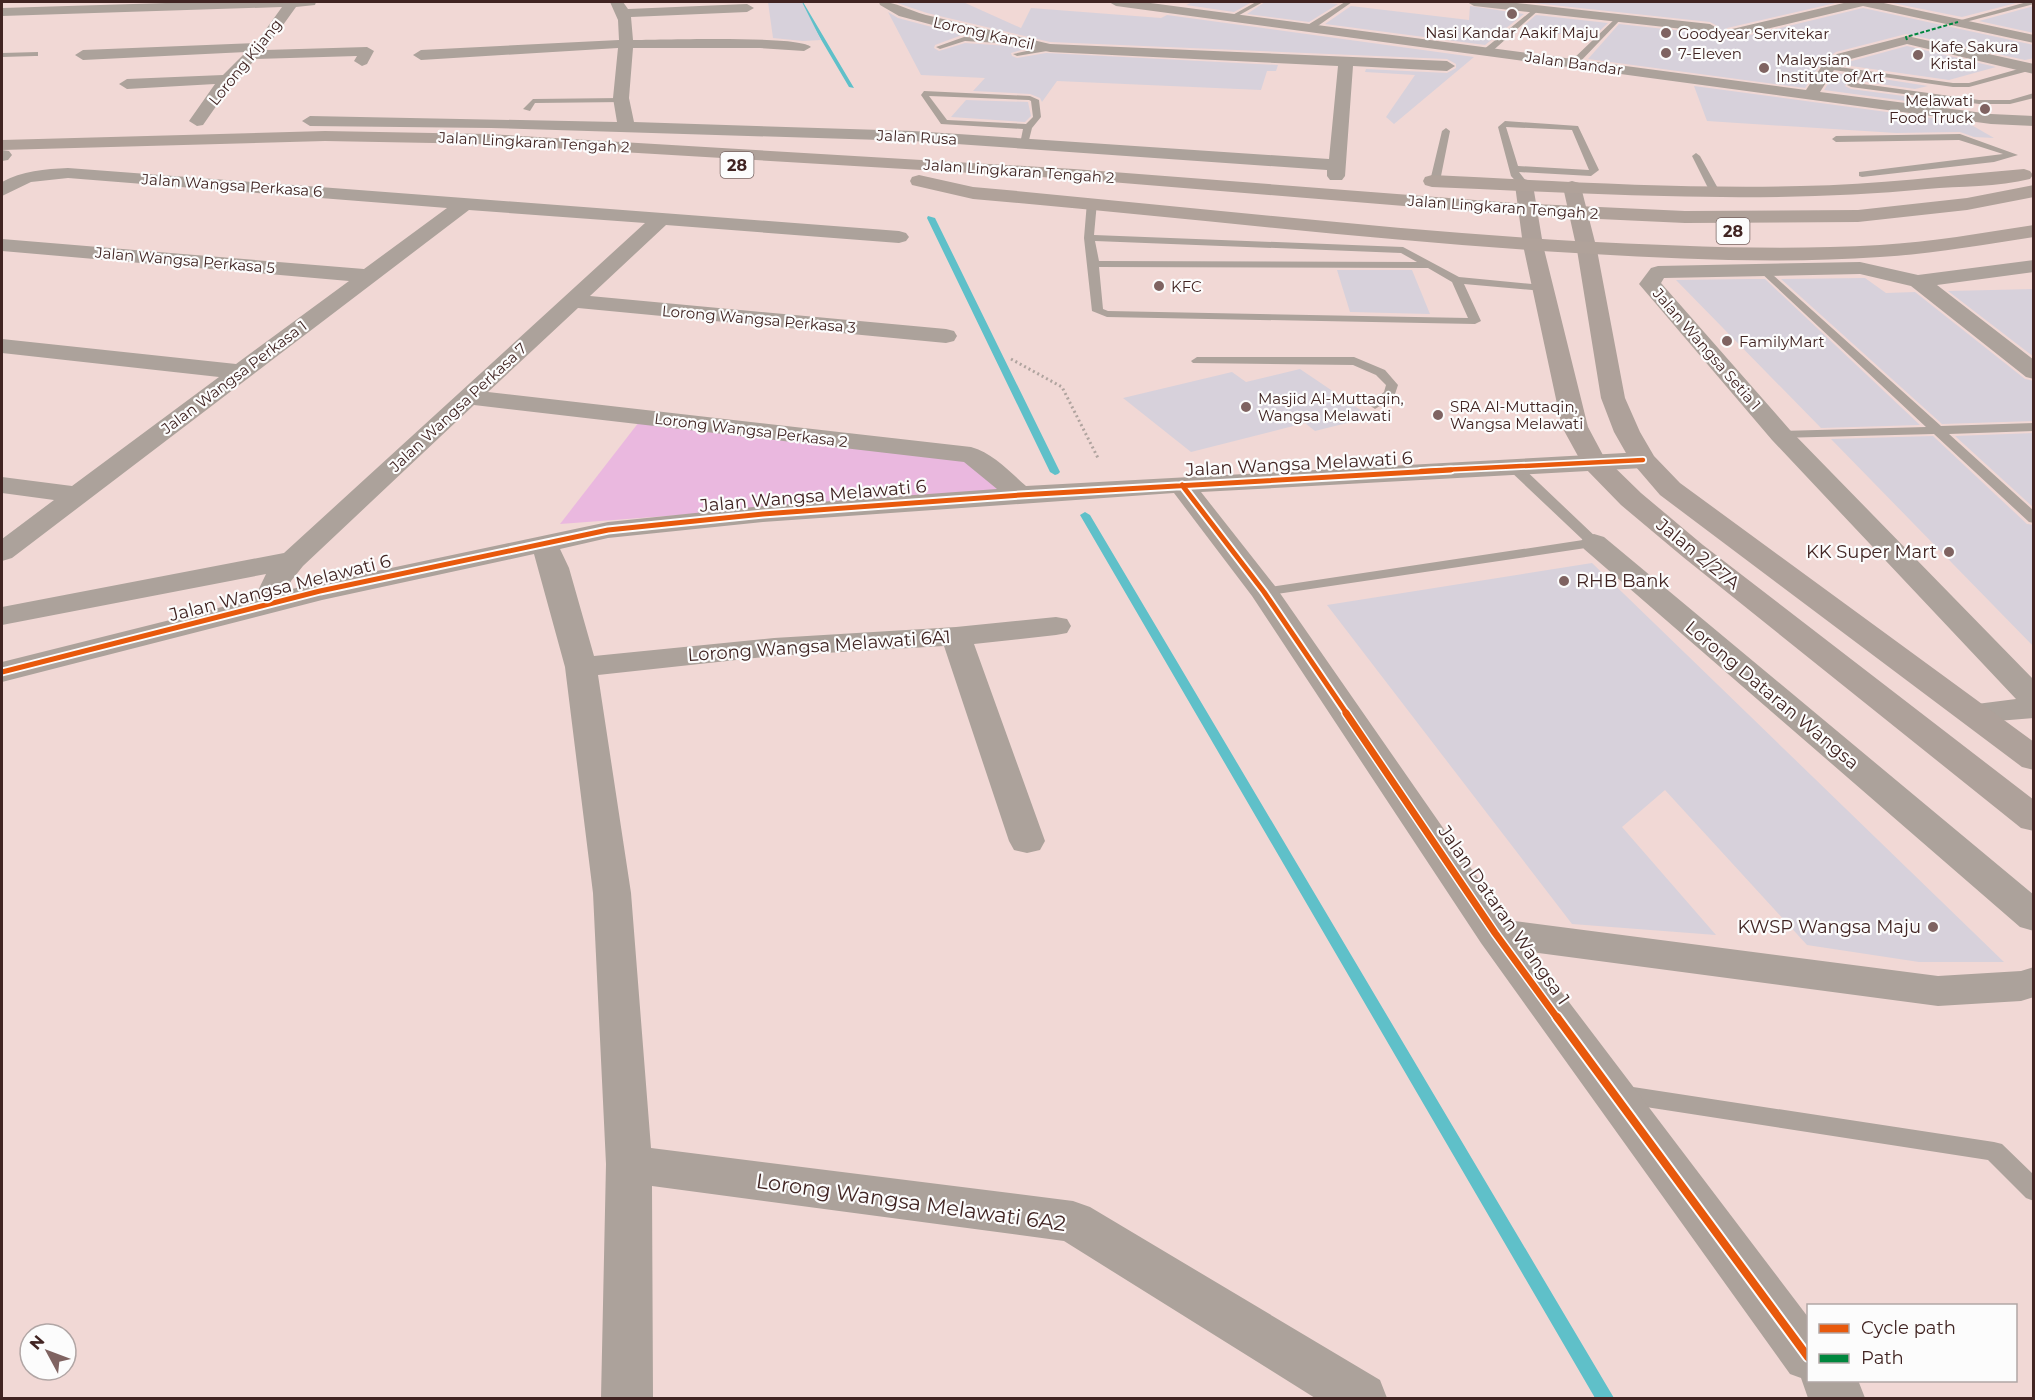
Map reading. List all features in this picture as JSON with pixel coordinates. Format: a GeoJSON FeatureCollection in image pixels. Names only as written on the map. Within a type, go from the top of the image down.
{"type":"FeatureCollection","features":[{"type":"Feature","properties":{"kind":"highway","name":"Jalan Lingkaran Tengah 2"},"geometry":{"type":"LineString","coordinates":[[2,153],[325,136],[410,136],[575,143],[1074,174],[1642,228],[1791,231],[1878,229],[2034,209]]}},
{"type":"Feature","properties":{"kind":"highway","name":"Jalan Lingkaran Tengah 2"},"geometry":{"type":"LineString","coordinates":[[2,153],[292,147],[500,150],[1470,212],[1685,217],[1858,216],[1967,204],[2034,191]]}},
{"type":"Feature","properties":{"kind":"highway"},"geometry":{"type":"LineString","coordinates":[[1074,174],[1113,168],[1177,168],[1336,171],[1358,177]]}},
{"type":"Feature","properties":{"kind":"highway"},"geometry":{"type":"LineString","coordinates":[[886,174],[973,193],[1092,202],[1587,250],[1699,254],[1861,252],[2034,231]]}},
{"type":"Feature","properties":{"kind":"highway"},"geometry":{"type":"LineString","coordinates":[[1413,180],[1519,177],[1572,187],[1706,192],[1825,191],[1888,188],[1952,180],[2034,174]]}},
{"type":"Feature","properties":{"kind":"highway"},"geometry":{"type":"LineString","coordinates":[[1699,254],[1657,234],[1652,221],[1652,205],[1660,198],[1706,192]]}},
{"type":"Feature","properties":{"kind":"main road","name":"Jalan 2/27A"},"geometry":{"type":"LineString","coordinates":[[1519,177],[1575,427],[1593,461],[1631,500],[1693,551],[2034,819]]}},
{"type":"Feature","properties":{"kind":"main road","name":"Jalan 2/27A"},"geometry":{"type":"LineString","coordinates":[[1572,187],[1587,250],[1613,398],[1627,432],[1643,460],[1670,489],[2034,759]]}},
{"type":"Feature","properties":{"kind":"street","name":"Lorong Kijang"},"geometry":{"type":"LineString","coordinates":[[197,121],[227,79],[256,51],[292,2]]}},
{"type":"Feature","properties":{"kind":"street"},"geometry":{"type":"LineString","coordinates":[[2,12],[113,5],[310,2]]}},
{"type":"Feature","properties":{"kind":"street","name":"Lorong Kancil"},"geometry":{"type":"LineString","coordinates":[[885,2],[904,13],[1020,48],[1463,66]]}},
{"type":"Feature","properties":{"kind":"street","name":"Jalan Bandar"},"geometry":{"type":"LineString","coordinates":[[1116,2],[1574,63],[1684,84],[1810,95],[1991,118],[2034,121]]}},
{"type":"Feature","properties":{"kind":"street"},"geometry":{"type":"LineString","coordinates":[[1474,2],[1537,9],[1566,7],[1620,11],[1720,35],[1862,2],[2034,39]]}},
{"type":"Feature","properties":{"kind":"street"},"geometry":{"type":"LineString","coordinates":[[626,126],[621,100],[626,39],[620,7],[747,8]]}},
{"type":"Feature","properties":{"kind":"street"},"geometry":{"type":"LineString","coordinates":[[421,56],[597,44],[674,29]]}},
{"type":"Feature","properties":{"kind":"street"},"geometry":{"type":"LineString","coordinates":[[626,39],[804,47]]}},
{"type":"Feature","properties":{"kind":"street"},"geometry":{"type":"LineString","coordinates":[[1810,95],[1828,67],[1842,57],[1907,40],[2030,70]]}},
{"type":"Feature","properties":{"kind":"street"},"geometry":{"type":"LineString","coordinates":[[83,55],[367,51],[362,62]]}},
{"type":"Feature","properties":{"kind":"street"},"geometry":{"type":"LineString","coordinates":[[1336,171],[1346,61]]}},
{"type":"Feature","properties":{"kind":"street"},"geometry":{"type":"LineString","coordinates":[[1486,68],[1654,90],[1684,84],[1703,62]]}},
{"type":"Feature","properties":{"kind":"street"},"geometry":{"type":"LineString","coordinates":[[127,84],[227,79]]}},
{"type":"Feature","properties":{"kind":"street","name":"Jalan Rusa"},"geometry":{"type":"LineString","coordinates":[[310,121],[626,126],[936,137],[1026,135],[1336,171]]}},
{"type":"Feature","properties":{"kind":"street"},"geometry":{"type":"LineString","coordinates":[[1026,135],[1034,172]]}},
{"type":"Feature","properties":{"kind":"street"},"geometry":{"type":"LineString","coordinates":[[757,154],[894,145],[908,141],[913,136]]}},
{"type":"Feature","properties":{"kind":"street","name":"Jalan Wangsa Perkasa 6"},"geometry":{"type":"LineString","coordinates":[[2,190],[13,181],[40,175],[68,173],[899,237]]}},
{"type":"Feature","properties":{"kind":"street","name":"Jalan Wangsa Perkasa 1"},"geometry":{"type":"LineString","coordinates":[[2,552],[467,202]]}},
{"type":"Feature","properties":{"kind":"street","name":"Jalan Wangsa Perkasa 7"},"geometry":{"type":"LineString","coordinates":[[267,604],[277,579],[293,560],[661,219]]}},
{"type":"Feature","properties":{"kind":"street","name":"Jalan Wangsa Perkasa 5"},"geometry":{"type":"LineString","coordinates":[[2,245],[368,276]]}},
{"type":"Feature","properties":{"kind":"street","name":"Jalan Wangsa Setia 1"},"geometry":{"type":"LineString","coordinates":[[2032,267],[1918,281],[1860,268],[1658,272],[1650,284],[1781,435],[2034,699]]}},
{"type":"Feature","properties":{"kind":"street"},"geometry":{"type":"LineString","coordinates":[[1918,281],[2034,372]]}},
{"type":"Feature","properties":{"kind":"street","name":"Lorong Wangsa Perkasa 3"},"geometry":{"type":"LineString","coordinates":[[572,301],[946,336]]}},
{"type":"Feature","properties":{"kind":"street"},"geometry":{"type":"LineString","coordinates":[[2,346],[241,372]]}},
{"type":"Feature","properties":{"kind":"street","name":"Lorong Wangsa Perkasa 2"},"geometry":{"type":"LineString","coordinates":[[468,397],[971,455],[1020,495]]}},
{"type":"Feature","properties":{"kind":"street","name":"Jalan Wangsa Melawati 6"},"geometry":{"type":"LineString","coordinates":[[2,672],[320,591],[608,530],[741,516],[1020,495],[1593,461],[1643,460]]}},
{"type":"Feature","properties":{"kind":"street"},"geometry":{"type":"LineString","coordinates":[[2,485],[77,495]]}},
{"type":"Feature","properties":{"kind":"street","name":"Jalan Dataran Wangsa 1"},"geometry":{"type":"LineString","coordinates":[[1182,485],[1264,592],[1495,933],[1807,1354]]}},
{"type":"Feature","properties":{"kind":"street","name":"Lorong Dataran Wangsa"},"geometry":{"type":"LineString","coordinates":[[1594,543],[2034,918]]}},
{"type":"Feature","properties":{"kind":"street"},"geometry":{"type":"LineString","coordinates":[[544,544],[554,568],[581,667],[612,893],[629,1164],[627,1398]]}},
{"type":"Feature","properties":{"kind":"street"},"geometry":{"type":"LineString","coordinates":[[2,616],[293,560]]}},
{"type":"Feature","properties":{"kind":"street","name":"Lorong Wangsa Melawati 6A1"},"geometry":{"type":"LineString","coordinates":[[581,667],[774,647],[956,636],[1056,626]]}},
{"type":"Feature","properties":{"kind":"street"},"geometry":{"type":"LineString","coordinates":[[956,636],[1026,841]]}},
{"type":"Feature","properties":{"kind":"street"},"geometry":{"type":"LineString","coordinates":[[1972,712],[2034,708]]}},
{"type":"Feature","properties":{"kind":"street"},"geometry":{"type":"LineString","coordinates":[[1495,933],[1938,991],[2021,986],[2034,982]]}},
{"type":"Feature","properties":{"kind":"street","name":"Lorong Wangsa Melawati 6A2"},"geometry":{"type":"LineString","coordinates":[[629,1164],[1073,1222],[1361,1398]]}},
{"type":"Feature","properties":{"kind":"street"},"geometry":{"type":"LineString","coordinates":[[1827,1382],[1839,1398]]}},
{"type":"Feature","properties":{"kind":"lane"},"geometry":{"type":"LineString","coordinates":[[1232,17],[1260,2]]}},
{"type":"Feature","properties":{"kind":"lane"},"geometry":{"type":"LineString","coordinates":[[1309,28],[1349,2]]}},
{"type":"Feature","properties":{"kind":"lane"},"geometry":{"type":"LineString","coordinates":[[1958,22],[2033,2]]}},
{"type":"Feature","properties":{"kind":"lane"},"geometry":{"type":"LineString","coordinates":[[1486,51],[1537,9]]}},
{"type":"Feature","properties":{"kind":"lane"},"geometry":{"type":"LineString","coordinates":[[1574,63],[1620,11]]}},
{"type":"Feature","properties":{"kind":"lane"},"geometry":{"type":"LineString","coordinates":[[940,47],[964,39],[1020,48]]}},
{"type":"Feature","properties":{"kind":"lane"},"geometry":{"type":"LineString","coordinates":[[2,55],[35,54]]}},
{"type":"Feature","properties":{"kind":"lane"},"geometry":{"type":"LineString","coordinates":[[1828,67],[1953,85],[1969,85],[2030,70]]}},
{"type":"Feature","properties":{"kind":"lane"},"geometry":{"type":"LineString","coordinates":[[1861,72],[1851,85],[1979,102],[2010,102],[2034,95]]}},
{"type":"Feature","properties":{"kind":"lane"},"geometry":{"type":"LineString","coordinates":[[927,93],[1035,100],[1037,117],[1026,135],[944,122],[925,95],[927,93]]}},
{"type":"Feature","properties":{"kind":"lane"},"geometry":{"type":"LineString","coordinates":[[527,109],[533,101],[621,100]]}},
{"type":"Feature","properties":{"kind":"lane"},"geometry":{"type":"LineString","coordinates":[[936,137],[944,122]]}},
{"type":"Feature","properties":{"kind":"lane"},"geometry":{"type":"LineString","coordinates":[[1505,123],[1575,128],[1594,170],[1583,174],[1519,177],[1502,127],[1505,123]]}},
{"type":"Feature","properties":{"kind":"lane"},"geometry":{"type":"LineString","coordinates":[[1435,181],[1446,131]]}},
{"type":"Feature","properties":{"kind":"lane"},"geometry":{"type":"LineString","coordinates":[[1836,139],[1960,137],[2014,154],[1994,159],[1862,174]]}},
{"type":"Feature","properties":{"kind":"lane"},"geometry":{"type":"LineString","coordinates":[[1696,156],[1706,192]]}},
{"type":"Feature","properties":{"kind":"lane"},"geometry":{"type":"LineString","coordinates":[[1927,167],[1952,180]]}},
{"type":"Feature","properties":{"kind":"lane"},"geometry":{"type":"LineString","coordinates":[[1092,202],[1089,238],[1098,310],[1107,314],[1474,321],[1457,280]]}},
{"type":"Feature","properties":{"kind":"lane"},"geometry":{"type":"LineString","coordinates":[[1089,238],[1403,250],[1457,280],[1543,288]]}},
{"type":"Feature","properties":{"kind":"lane"},"geometry":{"type":"LineString","coordinates":[[1094,264],[1430,265]]}},
{"type":"Feature","properties":{"kind":"lane"},"geometry":{"type":"LineString","coordinates":[[1763,269],[2034,519]]}},
{"type":"Feature","properties":{"kind":"lane"},"geometry":{"type":"LineString","coordinates":[[1197,362],[1354,361],[1370,366],[1387,376],[1392,386],[1390,394],[1375,405]]}},
{"type":"Feature","properties":{"kind":"lane"},"geometry":{"type":"LineString","coordinates":[[1781,435],[2034,427]]}},
{"type":"Feature","properties":{"kind":"lane","name":"Lorong Dataran Wangsa"},"geometry":{"type":"LineString","coordinates":[[1514,467],[1594,543]]}},
{"type":"Feature","properties":{"kind":"lane"},"geometry":{"type":"LineString","coordinates":[[1264,592],[1594,543]]}},
{"type":"Feature","properties":{"kind":"lane"},"geometry":{"type":"LineString","coordinates":[[1615,1093],[1994,1151],[2034,1191]]}},
{"type":"Feature","properties":{"kind":"path"},"geometry":{"type":"LineString","coordinates":[[1011,359],[1062,387],[1115,490]]}},
{"type":"Feature","properties":{"kind":"shaded area"},"geometry":{"type":"Polygon","coordinates":[[[639,422],[970,461],[1003,491],[560,524],[639,422]]]}},
{"type":"Feature","properties":{"kind":"building"},"geometry":{"type":"Polygon","coordinates":[[[768,2],[802,2],[821,40],[773,38],[768,2]]]}},
{"type":"Feature","properties":{"kind":"building"},"geometry":{"type":"Polygon","coordinates":[[[894,2],[963,2],[1021,28],[1031,8],[1161,18],[1167,15],[1474,57],[1394,124],[1386,117],[1415,75],[1365,72],[1366,69],[1447,73],[1456,68],[1456,64],[1447,59],[1050,42],[927,13],[894,2]]]}},
{"type":"Feature","properties":{"kind":"building"},"geometry":{"type":"Polygon","coordinates":[[[1193,2],[1252,2],[1234,12],[1186,5],[1193,2]]]}},
{"type":"Feature","properties":{"kind":"building"},"geometry":{"type":"Polygon","coordinates":[[[1265,2],[1338,4],[1309,22],[1247,14],[1265,2]]]}},
{"type":"Feature","properties":{"kind":"building"},"geometry":{"type":"Polygon","coordinates":[[[1523,2],[1840,2],[1727,28],[1724,34],[1734,39],[1863,8],[2034,45],[2034,58],[2025,60],[1906,34],[1836,52],[1821,63],[1805,88],[1588,59],[1619,24],[1710,34],[1719,27],[1710,22],[1523,2]]]}},
{"type":"Feature","properties":{"kind":"building"},"geometry":{"type":"Polygon","coordinates":[[[1887,2],[2020,2],[1962,17],[1887,2]]]}},
{"type":"Feature","properties":{"kind":"building"},"geometry":{"type":"Polygon","coordinates":[[[1351,6],[1469,20],[1470,6],[1524,14],[1485,45],[1325,24],[1351,6]]]}},
{"type":"Feature","properties":{"kind":"building"},"geometry":{"type":"Polygon","coordinates":[[[2034,6],[2034,33],[1979,21],[2034,6]]]}},
{"type":"Feature","properties":{"kind":"building"},"geometry":{"type":"Polygon","coordinates":[[[888,12],[898,18],[962,35],[935,45],[934,48],[939,51],[965,43],[1025,49],[1011,53],[1017,58],[1046,53],[1278,65],[1276,71],[1267,71],[1261,90],[1057,81],[1042,102],[1040,98],[1030,94],[973,91],[985,78],[921,75],[888,12]]]}},
{"type":"Feature","properties":{"kind":"building"},"geometry":{"type":"Polygon","coordinates":[[[1536,15],[1608,23],[1592,38],[1520,29],[1536,15]]]}},
{"type":"Feature","properties":{"kind":"building","name":"Kafe Sakura Kristal"},"geometry":{"type":"Polygon","coordinates":[[[1907,46],[1996,67],[1949,80],[1844,65],[1907,46]]]}},
{"type":"Feature","properties":{"kind":"building"},"geometry":{"type":"Polygon","coordinates":[[[1835,73],[1852,75],[1845,86],[1851,89],[1926,99],[1936,105],[1824,90],[1835,73]]]}},
{"type":"Feature","properties":{"kind":"building"},"geometry":{"type":"Polygon","coordinates":[[[1864,76],[1928,86],[1915,89],[1860,81],[1864,76]]]}},
{"type":"Feature","properties":{"kind":"building"},"geometry":{"type":"Polygon","coordinates":[[[1694,86],[1968,123],[1994,138],[1974,137],[1960,132],[1896,133],[1707,121],[1694,86]]]}},
{"type":"Feature","properties":{"kind":"building"},"geometry":{"type":"Polygon","coordinates":[[[966,100],[1028,102],[1031,116],[1025,122],[951,117],[966,100]]]}},
{"type":"Feature","properties":{"kind":"building"},"geometry":{"type":"Polygon","coordinates":[[[1337,270],[1412,270],[1430,314],[1350,312],[1337,270]]]}},
{"type":"Feature","properties":{"kind":"building"},"geometry":{"type":"Polygon","coordinates":[[[1865,278],[1886,293],[1915,292],[2025,379],[2034,381],[2034,421],[1942,424],[1781,279],[1865,278]]]}},
{"type":"Feature","properties":{"kind":"building"},"geometry":{"type":"Polygon","coordinates":[[[1765,279],[1920,425],[1821,428],[1676,280],[1765,279]]]}},
{"type":"Feature","properties":{"kind":"building"},"geometry":{"type":"Polygon","coordinates":[[[2034,289],[2034,357],[1948,291],[2034,289]]]}},
{"type":"Feature","properties":{"kind":"building","name":"Masjid Al-Muttaqin, Wangsa Melawati"},"geometry":{"type":"Polygon","coordinates":[[[1300,369],[1371,417],[1315,431],[1305,423],[1191,452],[1123,398],[1232,372],[1246,382],[1300,369]]]}},
{"type":"Feature","properties":{"kind":"building"},"geometry":{"type":"Polygon","coordinates":[[[2034,433],[2034,508],[1955,436],[2034,433]]]}},
{"type":"Feature","properties":{"kind":"building"},"geometry":{"type":"Polygon","coordinates":[[[1933,436],[2027,524],[2034,525],[2034,647],[1831,439],[1933,436]]]}},
{"type":"Feature","properties":{"kind":"building"},"geometry":{"type":"Polygon","coordinates":[[[1592,563],[2004,962],[1919,962],[1807,945],[1665,790],[1622,827],[1716,935],[1572,924],[1327,605],[1592,563]]]}},
{"type":"Feature","properties":{"kind":"waterway"},"geometry":{"type":"LineString","coordinates":[[801,2],[852,87]]}},
{"type":"Feature","properties":{"kind":"waterway"},"geometry":{"type":"LineString","coordinates":[[931,218],[1055,472]]}},
{"type":"Feature","properties":{"kind":"waterway"},"geometry":{"type":"LineString","coordinates":[[1085,515],[1605,1398]]}},
{"type":"Feature","properties":{"kind":"marked path"},"geometry":{"type":"LineString","coordinates":[[1907,40],[1906,37],[1958,22]]}},
{"type":"Feature","properties":{"kind":"cycle path"},"geometry":{"type":"LineString","coordinates":[[2,672],[320,591],[608,530],[763,514],[1020,495],[1643,460]]}},
{"type":"Feature","properties":{"kind":"cycle path"},"geometry":{"type":"LineString","coordinates":[[1182,485],[1264,592],[1495,933],[1807,1356]]}},
{"type":"Feature","properties":{"kind":"place","name":"Nasi Kandar Aakif Maju"},"geometry":{"type":"Point","coordinates":[1512,14]}},
{"type":"Feature","properties":{"kind":"place","name":"Goodyear Servitekar"},"geometry":{"type":"Point","coordinates":[1666,33]}},
{"type":"Feature","properties":{"kind":"place","name":"7-Eleven"},"geometry":{"type":"Point","coordinates":[1666,53]}},
{"type":"Feature","properties":{"kind":"place","name":"Kafe Sakura Kristal"},"geometry":{"type":"Point","coordinates":[1918,55]}},
{"type":"Feature","properties":{"kind":"place","name":"Malaysian Institute of Art"},"geometry":{"type":"Point","coordinates":[1764,68]}},
{"type":"Feature","properties":{"kind":"place","name":"Melawati Food Truck"},"geometry":{"type":"Point","coordinates":[1985,109]}},
{"type":"Feature","properties":{"kind":"place","name":"KFC"},"geometry":{"type":"Point","coordinates":[1159,286]}},
{"type":"Feature","properties":{"kind":"place","name":"FamilyMart"},"geometry":{"type":"Point","coordinates":[1727,341]}},
{"type":"Feature","properties":{"kind":"place","name":"Masjid Al-Muttaqin, Wangsa Melawati"},"geometry":{"type":"Point","coordinates":[1246,407]}},
{"type":"Feature","properties":{"kind":"place","name":"SRA Al-Muttaqin, Wangsa Melawati"},"geometry":{"type":"Point","coordinates":[1438,415]}},
{"type":"Feature","properties":{"kind":"place","name":"KK Super Mart"},"geometry":{"type":"Point","coordinates":[1949,552]}},
{"type":"Feature","properties":{"kind":"place","name":"RHB Bank"},"geometry":{"type":"Point","coordinates":[1564,581]}},
{"type":"Feature","properties":{"kind":"place","name":"KWSP Wangsa Maju"},"geometry":{"type":"Point","coordinates":[1933,927]}}]}
